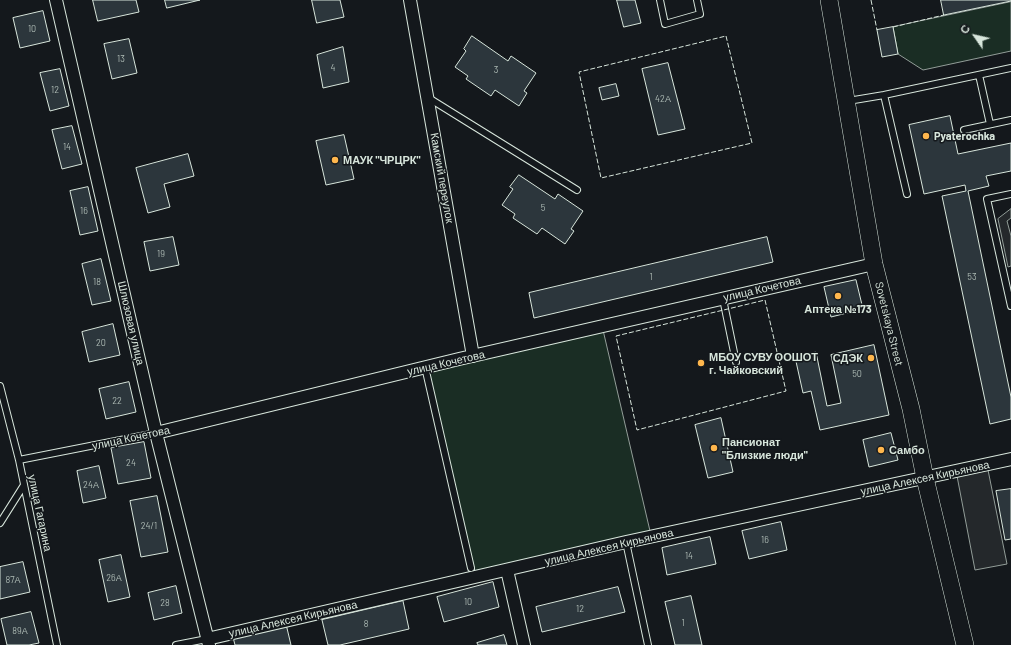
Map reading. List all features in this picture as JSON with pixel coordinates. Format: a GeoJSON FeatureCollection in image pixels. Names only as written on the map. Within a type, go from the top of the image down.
{"type":"FeatureCollection","features":[{"type":"Feature","properties":{"kind":"main road","name":"Sovetskaya Street"},"geometry":{"type":"LineString","coordinates":[[829,0],[874,264],[911,410],[924,478],[965,645]]}},
{"type":"Feature","properties":{"kind":"street","name":"Шлюзовая улица"},"geometry":{"type":"LineString","coordinates":[[56,0],[156,433],[208,642]]}},
{"type":"Feature","properties":{"kind":"street","name":"Камский переулок"},"geometry":{"type":"LineString","coordinates":[[410,0],[473,356]]}},
{"type":"Feature","properties":{"kind":"street","name":"улица Кочетова"},"geometry":{"type":"LineString","coordinates":[[156,433],[473,356],[874,264]]}},
{"type":"Feature","properties":{"kind":"street","name":"улица Алексея Кирьянова"},"geometry":{"type":"LineString","coordinates":[[208,642],[626,542],[1011,459]]}},
{"type":"Feature","properties":{"kind":"street"},"geometry":{"type":"LineString","coordinates":[[507,570],[524,645]]}},
{"type":"Feature","properties":{"kind":"lane"},"geometry":{"type":"LineString","coordinates":[[660,0],[665,24],[700,14],[697,0]]}},
{"type":"Feature","properties":{"kind":"lane"},"geometry":{"type":"LineString","coordinates":[[846,102],[1011,68]]}},
{"type":"Feature","properties":{"kind":"lane"},"geometry":{"type":"LineString","coordinates":[[979,75],[990,124]]}},
{"type":"Feature","properties":{"kind":"lane"},"geometry":{"type":"LineString","coordinates":[[884,95],[907,194]]}},
{"type":"Feature","properties":{"kind":"lane"},"geometry":{"type":"LineString","coordinates":[[427,97],[577,190]]}},
{"type":"Feature","properties":{"kind":"lane"},"geometry":{"type":"LineString","coordinates":[[964,130],[1011,120]]}},
{"type":"Feature","properties":{"kind":"lane"},"geometry":{"type":"LineString","coordinates":[[1011,194],[987,199],[1011,306]]}},
{"type":"Feature","properties":{"kind":"lane"},"geometry":{"type":"LineString","coordinates":[[722,299],[736,362]]}},
{"type":"Feature","properties":{"kind":"lane"},"geometry":{"type":"LineString","coordinates":[[425,368],[471,568]]}},
{"type":"Feature","properties":{"kind":"lane","name":"улица Гагарина"},"geometry":{"type":"LineString","coordinates":[[0,386],[24,485],[57,645]]}},
{"type":"Feature","properties":{"kind":"lane","name":"улица Кочетова"},"geometry":{"type":"LineString","coordinates":[[18,460],[156,433]]}},
{"type":"Feature","properties":{"kind":"lane"},"geometry":{"type":"LineString","coordinates":[[0,523],[24,485]]}},
{"type":"Feature","properties":{"kind":"lane"},"geometry":{"type":"LineString","coordinates":[[626,542],[648,645]]}},
{"type":"Feature","properties":{"kind":"lane"},"geometry":{"type":"LineString","coordinates":[[176,645],[208,642]]}},
{"type":"Feature","properties":{"kind":"green space"},"geometry":{"type":"Polygon","coordinates":[[[1011,2],[1011,51],[923,70],[898,54],[893,27],[1011,2]]]}},
{"type":"Feature","properties":{"kind":"green space"},"geometry":{"type":"Polygon","coordinates":[[[603,330],[650,531],[475,572],[428,370],[603,330]]]}},
{"type":"Feature","properties":{"kind":"shaded area"},"geometry":{"type":"Polygon","coordinates":[[[1011,209],[1011,218],[1007,221],[1011,236],[1011,266],[1008,267],[998,219],[1011,209]]]}},
{"type":"Feature","properties":{"kind":"shaded area"},"geometry":{"type":"Polygon","coordinates":[[[988,470],[1007,564],[975,570],[957,476],[988,470]]]}},
{"type":"Feature","properties":{"kind":"building"},"geometry":{"type":"Polygon","coordinates":[[[93,0],[136,0],[139,12],[98,21],[93,0]]]}},
{"type":"Feature","properties":{"kind":"building"},"geometry":{"type":"Polygon","coordinates":[[[165,0],[200,0],[167,8],[165,0]]]}},
{"type":"Feature","properties":{"kind":"building"},"geometry":{"type":"Polygon","coordinates":[[[312,0],[340,0],[344,17],[317,23],[312,0]]]}},
{"type":"Feature","properties":{"kind":"building"},"geometry":{"type":"Polygon","coordinates":[[[617,0],[635,0],[641,23],[624,27],[617,0]]]}},
{"type":"Feature","properties":{"kind":"building"},"geometry":{"type":"Polygon","coordinates":[[[941,0],[1011,0],[1011,1],[944,15],[941,0]]]}},
{"type":"Feature","properties":{"kind":"building"},"geometry":{"type":"Polygon","coordinates":[[[43,11],[50,41],[20,48],[13,18],[43,11]]]}},
{"type":"Feature","properties":{"kind":"building"},"geometry":{"type":"Polygon","coordinates":[[[893,27],[898,54],[882,57],[877,30],[893,27]]]}},
{"type":"Feature","properties":{"kind":"building"},"geometry":{"type":"Polygon","coordinates":[[[472,36],[508,61],[511,56],[536,73],[524,91],[527,93],[519,106],[495,90],[491,96],[466,79],[468,76],[455,67],[466,51],[464,49],[472,36]]]}},
{"type":"Feature","properties":{"kind":"building"},"geometry":{"type":"Polygon","coordinates":[[[129,39],[137,73],[112,79],[104,44],[129,39]]]}},
{"type":"Feature","properties":{"kind":"building"},"geometry":{"type":"Polygon","coordinates":[[[343,47],[349,82],[323,88],[317,55],[343,47]]]}},
{"type":"Feature","properties":{"kind":"building"},"geometry":{"type":"Polygon","coordinates":[[[668,63],[685,129],[658,135],[642,69],[668,63]]]}},
{"type":"Feature","properties":{"kind":"building"},"geometry":{"type":"Polygon","coordinates":[[[60,69],[69,106],[50,111],[40,73],[60,69]]]}},
{"type":"Feature","properties":{"kind":"building"},"geometry":{"type":"Polygon","coordinates":[[[616,84],[619,96],[602,100],[599,88],[616,84]]]}},
{"type":"Feature","properties":{"kind":"building"},"geometry":{"type":"Polygon","coordinates":[[[950,116],[958,154],[1011,143],[1011,171],[986,176],[989,186],[968,191],[1011,397],[1011,419],[990,424],[942,196],[966,191],[965,185],[924,194],[909,125],[950,116]]]}},
{"type":"Feature","properties":{"kind":"building"},"geometry":{"type":"Polygon","coordinates":[[[72,126],[82,164],[62,169],[52,130],[72,126]]]}},
{"type":"Feature","properties":{"kind":"building","name":"МАУК \"ЧРЦРК\""},"geometry":{"type":"Polygon","coordinates":[[[344,135],[354,179],[326,185],[316,141],[344,135]]]}},
{"type":"Feature","properties":{"kind":"building"},"geometry":{"type":"Polygon","coordinates":[[[188,154],[194,176],[164,184],[170,207],[148,213],[136,168],[188,154]]]}},
{"type":"Feature","properties":{"kind":"building"},"geometry":{"type":"Polygon","coordinates":[[[519,175],[555,199],[558,194],[583,211],[571,229],[574,231],[565,244],[542,228],[537,234],[513,218],[515,214],[502,205],[513,189],[510,187],[519,175]]]}},
{"type":"Feature","properties":{"kind":"building"},"geometry":{"type":"Polygon","coordinates":[[[88,187],[98,231],[80,235],[70,191],[88,187]]]}},
{"type":"Feature","properties":{"kind":"building"},"geometry":{"type":"Polygon","coordinates":[[[173,237],[179,265],[150,271],[144,242],[173,237]]]}},
{"type":"Feature","properties":{"kind":"building"},"geometry":{"type":"Polygon","coordinates":[[[767,237],[773,262],[534,318],[529,293],[767,237]]]}},
{"type":"Feature","properties":{"kind":"building"},"geometry":{"type":"Polygon","coordinates":[[[101,259],[111,301],[92,305],[82,264],[101,259]]]}},
{"type":"Feature","properties":{"kind":"building"},"geometry":{"type":"Polygon","coordinates":[[[856,280],[863,309],[831,317],[824,287],[856,280]]]}},
{"type":"Feature","properties":{"kind":"building"},"geometry":{"type":"Polygon","coordinates":[[[113,324],[120,355],[89,362],[82,332],[113,324]]]}},
{"type":"Feature","properties":{"kind":"building"},"geometry":{"type":"Polygon","coordinates":[[[874,345],[889,415],[820,430],[811,391],[803,393],[795,357],[816,352],[827,406],[841,403],[831,355],[874,345]]]}},
{"type":"Feature","properties":{"kind":"building"},"geometry":{"type":"Polygon","coordinates":[[[129,382],[136,412],[106,419],[99,389],[129,382]]]}},
{"type":"Feature","properties":{"kind":"building","name":"Пансионат \"Близкие люди\""},"geometry":{"type":"Polygon","coordinates":[[[721,418],[733,472],[708,478],[695,425],[721,418]]]}},
{"type":"Feature","properties":{"kind":"building"},"geometry":{"type":"Polygon","coordinates":[[[891,433],[898,460],[869,467],[863,440],[891,433]]]}},
{"type":"Feature","properties":{"kind":"building"},"geometry":{"type":"Polygon","coordinates":[[[144,442],[151,478],[118,484],[111,448],[144,442]]]}},
{"type":"Feature","properties":{"kind":"building"},"geometry":{"type":"Polygon","coordinates":[[[99,466],[106,498],[83,503],[77,471],[99,466]]]}},
{"type":"Feature","properties":{"kind":"building"},"geometry":{"type":"Polygon","coordinates":[[[1011,489],[1011,539],[1005,540],[996,491],[1011,489]]]}},
{"type":"Feature","properties":{"kind":"building"},"geometry":{"type":"Polygon","coordinates":[[[157,496],[168,552],[141,557],[130,501],[157,496]]]}},
{"type":"Feature","properties":{"kind":"building"},"geometry":{"type":"Polygon","coordinates":[[[781,522],[787,550],[749,559],[742,531],[781,522]]]}},
{"type":"Feature","properties":{"kind":"building"},"geometry":{"type":"Polygon","coordinates":[[[710,537],[716,564],[667,575],[662,548],[710,537]]]}},
{"type":"Feature","properties":{"kind":"building"},"geometry":{"type":"Polygon","coordinates":[[[121,555],[130,597],[108,602],[99,560],[121,555]]]}},
{"type":"Feature","properties":{"kind":"building"},"geometry":{"type":"Polygon","coordinates":[[[23,562],[30,592],[0,599],[0,567],[23,562]]]}},
{"type":"Feature","properties":{"kind":"building"},"geometry":{"type":"Polygon","coordinates":[[[493,582],[499,607],[444,622],[437,597],[493,582]]]}},
{"type":"Feature","properties":{"kind":"building"},"geometry":{"type":"Polygon","coordinates":[[[176,586],[182,613],[154,620],[148,593],[176,586]]]}},
{"type":"Feature","properties":{"kind":"building"},"geometry":{"type":"Polygon","coordinates":[[[618,587],[625,612],[542,632],[536,607],[618,587]]]}},
{"type":"Feature","properties":{"kind":"building"},"geometry":{"type":"Polygon","coordinates":[[[691,596],[702,645],[675,645],[665,602],[691,596]]]}},
{"type":"Feature","properties":{"kind":"building"},"geometry":{"type":"Polygon","coordinates":[[[403,601],[409,629],[340,645],[328,645],[322,620],[403,601]]]}},
{"type":"Feature","properties":{"kind":"building"},"geometry":{"type":"Polygon","coordinates":[[[31,612],[39,643],[29,645],[7,645],[1,619],[31,612]]]}},
{"type":"Feature","properties":{"kind":"building"},"geometry":{"type":"Polygon","coordinates":[[[286,624],[291,645],[235,645],[233,637],[286,624]]]}},
{"type":"Feature","properties":{"kind":"building"},"geometry":{"type":"Polygon","coordinates":[[[504,635],[507,645],[478,645],[477,643],[504,635]]]}},
{"type":"Feature","properties":{"kind":"fence"},"geometry":{"type":"LineString","coordinates":[[871,0],[877,30]]}},
{"type":"Feature","properties":{"kind":"fence"},"geometry":{"type":"LineString","coordinates":[[893,27],[944,15]]}},
{"type":"Feature","properties":{"kind":"fence"},"geometry":{"type":"LineString","coordinates":[[726,36],[752,143],[601,178],[579,72],[726,36]]}},
{"type":"Feature","properties":{"kind":"fence"},"geometry":{"type":"LineString","coordinates":[[765,300],[786,391],[637,430],[616,336],[765,300]]}},
{"type":"Feature","properties":{"kind":"place","name":"Pyaterochka"},"geometry":{"type":"Point","coordinates":[926,136]}},
{"type":"Feature","properties":{"kind":"place","name":"МАУК \"ЧРЦРК\""},"geometry":{"type":"Point","coordinates":[335,160]}},
{"type":"Feature","properties":{"kind":"place","name":"Аптека №173"},"geometry":{"type":"Point","coordinates":[838,296]}},
{"type":"Feature","properties":{"kind":"place","name":"СДЭК"},"geometry":{"type":"Point","coordinates":[871,358]}},
{"type":"Feature","properties":{"kind":"place","name":"МБОУ СУВУ ООШОТ г. Чайковский"},"geometry":{"type":"Point","coordinates":[701,363]}},
{"type":"Feature","properties":{"kind":"place","name":"Пансионат \"Близкие люди\""},"geometry":{"type":"Point","coordinates":[714,448]}},
{"type":"Feature","properties":{"kind":"place","name":"Самбо"},"geometry":{"type":"Point","coordinates":[881,450]}}]}
